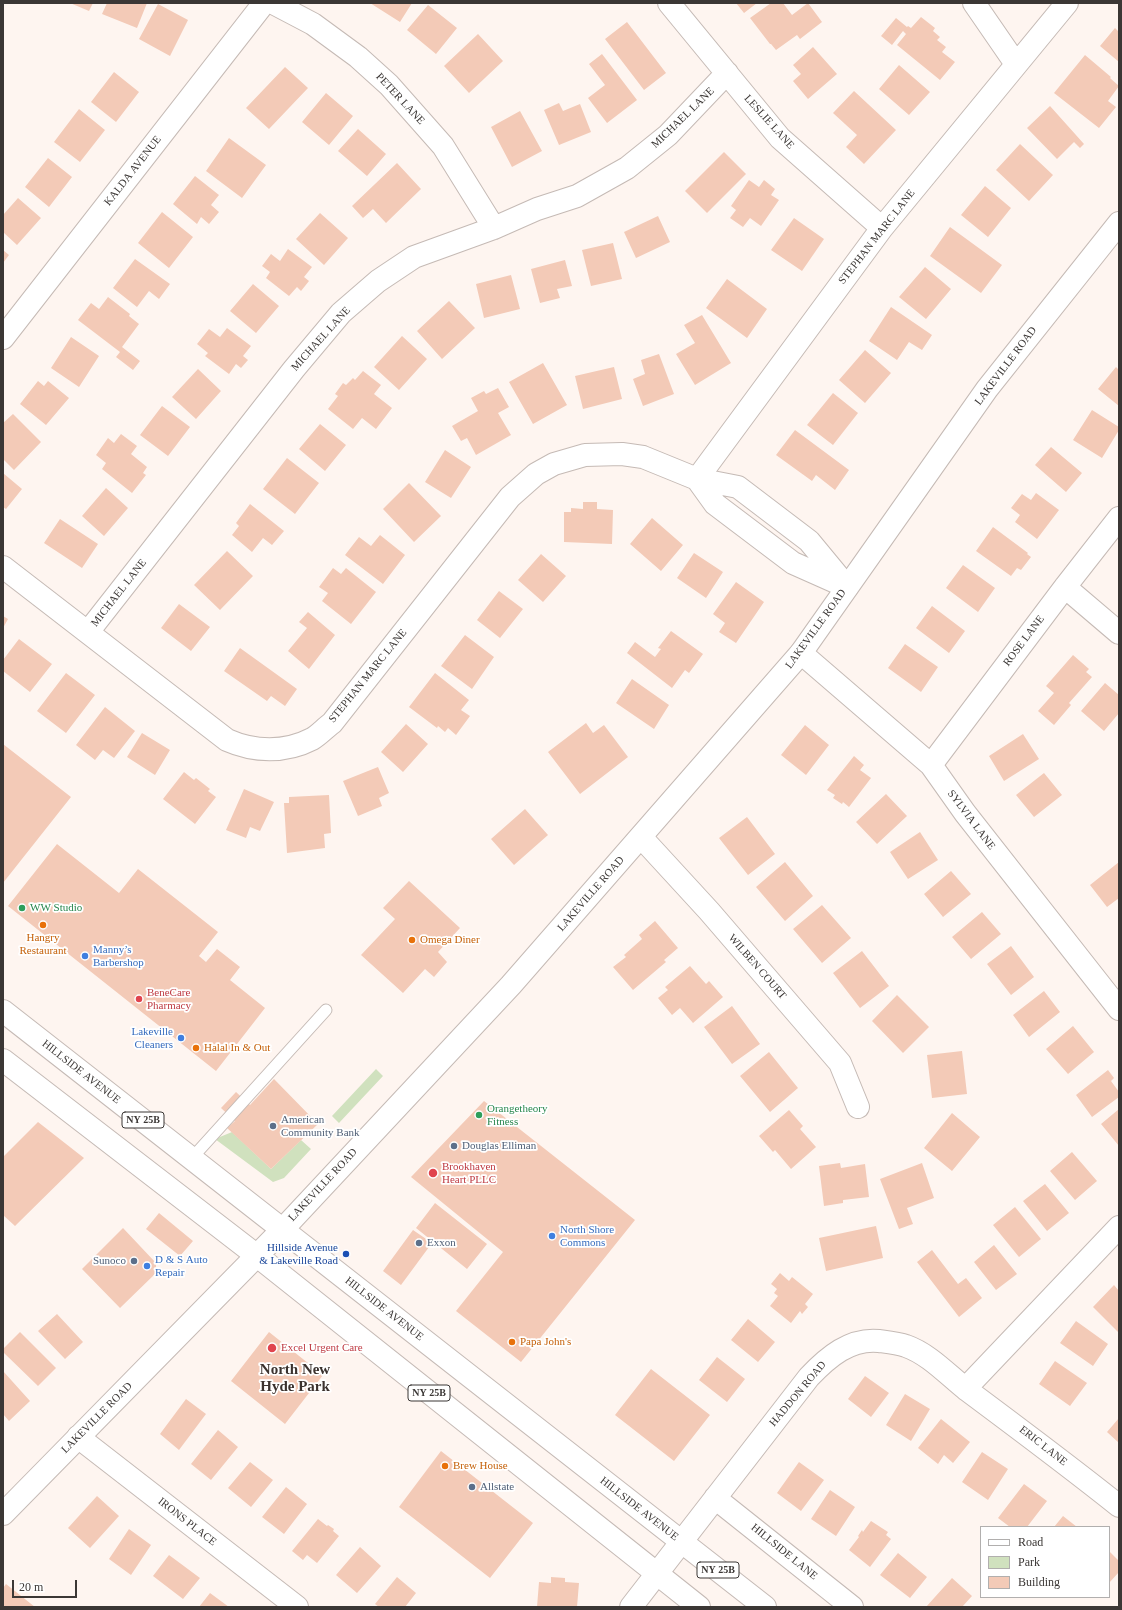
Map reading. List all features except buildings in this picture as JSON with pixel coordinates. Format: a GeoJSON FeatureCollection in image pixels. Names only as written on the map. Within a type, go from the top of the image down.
{"type":"FeatureCollection","features":[{"type":"Feature","properties":{"kind":"street","name":"KALDA AVENUE"},"geometry":{"type":"LineString","coordinates":[[3,338],[264,3]]}},
{"type":"Feature","properties":{"kind":"street","name":"PETER LANE"},"geometry":{"type":"LineString","coordinates":[[273,3],[313,24],[358,58],[389,85],[443,146],[494,228]]}},
{"type":"Feature","properties":{"kind":"street","name":"LESLIE LANE"},"geometry":{"type":"LineString","coordinates":[[669,3],[780,138],[882,228]]}},
{"type":"Feature","properties":{"kind":"street"},"geometry":{"type":"LineString","coordinates":[[974,3],[1016,64]]}},
{"type":"Feature","properties":{"kind":"street","name":"STEPHAN MARC LANE"},"geometry":{"type":"LineString","coordinates":[[3,567],[227,740],[242,746],[270,750],[298,745],[313,738],[332,723],[510,497],[536,474],[554,464],[585,455],[622,454],[643,457],[696,479],[882,228],[1067,3]]}},
{"type":"Feature","properties":{"kind":"street","name":"MICHAEL LANE"},"geometry":{"type":"LineString","coordinates":[[88,632],[294,369],[341,314],[378,281],[414,257],[494,228],[537,209],[577,196],[627,168],[668,135],[727,73]]}},
{"type":"Feature","properties":{"kind":"street","name":"LAKEVILLE ROAD"},"geometry":{"type":"LineString","coordinates":[[3,1514],[283,1229],[512,985],[801,653],[987,389],[1119,223]]}},
{"type":"Feature","properties":{"kind":"street"},"geometry":{"type":"LineString","coordinates":[[696,479],[715,504],[793,563],[847,587]]}},
{"type":"Feature","properties":{"kind":"street","name":"ROSE LANE"},"geometry":{"type":"LineString","coordinates":[[931,765],[1065,586],[1119,518]]}},
{"type":"Feature","properties":{"kind":"street"},"geometry":{"type":"LineString","coordinates":[[1065,586],[1119,633]]}},
{"type":"Feature","properties":{"kind":"street","name":"SYLVIA LANE"},"geometry":{"type":"LineString","coordinates":[[801,653],[931,765],[965,813],[1119,1009]]}},
{"type":"Feature","properties":{"kind":"street","name":"WILBEN COURT"},"geometry":{"type":"LineString","coordinates":[[641,837],[709,911],[840,1063],[858,1107]]}},
{"type":"Feature","properties":{"kind":"street","name":"HILLSIDE AVENUE"},"geometry":{"type":"LineString","coordinates":[[3,1011],[283,1229],[669,1558],[699,1607]]}},
{"type":"Feature","properties":{"kind":"street","name":"HILLSIDE AVENUE"},"geometry":{"type":"LineString","coordinates":[[4,1063],[256,1255],[669,1558],[765,1607]]}},
{"type":"Feature","properties":{"kind":"street"},"geometry":{"type":"LineString","coordinates":[[966,1388],[1119,1227]]}},
{"type":"Feature","properties":{"kind":"street","name":"HADDON ROAD"},"geometry":{"type":"LineString","coordinates":[[631,1607],[809,1377],[826,1360],[843,1348],[862,1341],[878,1340],[906,1346],[935,1362],[966,1388]]}},
{"type":"Feature","properties":{"kind":"street","name":"ERIC LANE"},"geometry":{"type":"LineString","coordinates":[[966,1388],[1119,1506]]}},
{"type":"Feature","properties":{"kind":"street","name":"IRONS PLACE"},"geometry":{"type":"LineString","coordinates":[[78,1437],[296,1607]]}},
{"type":"Feature","properties":{"kind":"street","name":"HILLSIDE LANE"},"geometry":{"type":"LineString","coordinates":[[716,1498],[852,1607]]}},
{"type":"Feature","properties":{"kind":"lane"},"geometry":{"type":"LineString","coordinates":[[192,1158],[326,1010]]}},
{"type":"Feature","properties":{"kind":"green space"},"geometry":{"type":"Polygon","coordinates":[[[376,1069],[383,1076],[339,1123],[332,1116],[376,1069]]]}},
{"type":"Feature","properties":{"kind":"green space"},"geometry":{"type":"Polygon","coordinates":[[[232,1132],[271,1169],[301,1140],[311,1149],[284,1178],[273,1182],[215,1139],[232,1132]]]}},
{"type":"Feature","properties":{"kind":"place","name":"WW Studio"},"geometry":{"type":"Point","coordinates":[22,908]}},
{"type":"Feature","properties":{"kind":"place","name":"Hangry Restaurant"},"geometry":{"type":"Point","coordinates":[43,925]}},
{"type":"Feature","properties":{"kind":"place","name":"Omega Diner"},"geometry":{"type":"Point","coordinates":[412,940]}},
{"type":"Feature","properties":{"kind":"place","name":"Manny’s Barbershop"},"geometry":{"type":"Point","coordinates":[85,956]}},
{"type":"Feature","properties":{"kind":"place","name":"BeneCare Pharmacy"},"geometry":{"type":"Point","coordinates":[139,999]}},
{"type":"Feature","properties":{"kind":"place","name":"Lakeville Cleaners"},"geometry":{"type":"Point","coordinates":[181,1038]}},
{"type":"Feature","properties":{"kind":"place","name":"Halal In & Out"},"geometry":{"type":"Point","coordinates":[196,1048]}},
{"type":"Feature","properties":{"kind":"place","name":"Orangetheory Fitness"},"geometry":{"type":"Point","coordinates":[479,1115]}},
{"type":"Feature","properties":{"kind":"place","name":"American Community Bank"},"geometry":{"type":"Point","coordinates":[273,1126]}},
{"type":"Feature","properties":{"kind":"place","name":"Douglas Elliman"},"geometry":{"type":"Point","coordinates":[454,1146]}},
{"type":"Feature","properties":{"kind":"place","name":"Brookhaven Heart PLLC"},"geometry":{"type":"Point","coordinates":[433,1173]}},
{"type":"Feature","properties":{"kind":"place","name":"North Shore Commons"},"geometry":{"type":"Point","coordinates":[552,1236]}},
{"type":"Feature","properties":{"kind":"place","name":"Exxon"},"geometry":{"type":"Point","coordinates":[419,1243]}},
{"type":"Feature","properties":{"kind":"place","name":"Hillside Avenue & Lakeville Road"},"geometry":{"type":"Point","coordinates":[346,1254]}},
{"type":"Feature","properties":{"kind":"place","name":"Sunoco"},"geometry":{"type":"Point","coordinates":[134,1261]}},
{"type":"Feature","properties":{"kind":"place","name":"D & S Auto Repair"},"geometry":{"type":"Point","coordinates":[147,1266]}},
{"type":"Feature","properties":{"kind":"place","name":"Papa John's"},"geometry":{"type":"Point","coordinates":[512,1342]}},
{"type":"Feature","properties":{"kind":"place","name":"Excel Urgent Care"},"geometry":{"type":"Point","coordinates":[272,1348]}},
{"type":"Feature","properties":{"kind":"place","name":"Brew House"},"geometry":{"type":"Point","coordinates":[445,1466]}},
{"type":"Feature","properties":{"kind":"place","name":"Allstate"},"geometry":{"type":"Point","coordinates":[472,1487]}},
{"type":"Feature","properties":{"kind":"district","name":"North New Hyde Park"},"geometry":{"type":"Point","coordinates":[295,1378]}}]}
